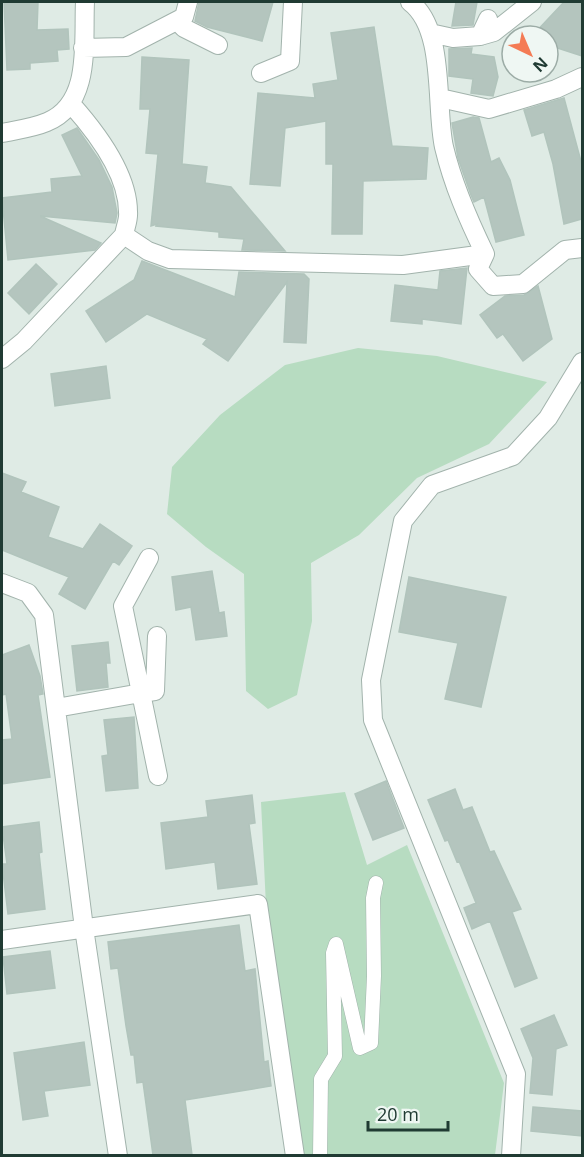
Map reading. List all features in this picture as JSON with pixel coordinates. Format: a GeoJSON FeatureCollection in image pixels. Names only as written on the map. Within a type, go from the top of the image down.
{"type":"FeatureCollection","features":[{"type":"Feature","properties":{"kind":"street"},"geometry":{"type":"LineString","coordinates":[[2,133],[48,122],[72,105],[82,68],[85,2]]}},
{"type":"Feature","properties":{"kind":"street"},"geometry":{"type":"LineString","coordinates":[[83,48],[126,47],[184,17],[188,2]]}},
{"type":"Feature","properties":{"kind":"street"},"geometry":{"type":"LineString","coordinates":[[261,73],[290,61],[293,2]]}},
{"type":"Feature","properties":{"kind":"street"},"geometry":{"type":"LineString","coordinates":[[430,33],[453,38],[480,36],[494,32],[532,2]]}},
{"type":"Feature","properties":{"kind":"street"},"geometry":{"type":"LineString","coordinates":[[417,3],[430,33],[440,98],[443,144],[458,198],[485,255]]}},
{"type":"Feature","properties":{"kind":"street"},"geometry":{"type":"LineString","coordinates":[[480,36],[488,19]]}},
{"type":"Feature","properties":{"kind":"street"},"geometry":{"type":"LineString","coordinates":[[177,21],[184,28],[218,45]]}},
{"type":"Feature","properties":{"kind":"street"},"geometry":{"type":"LineString","coordinates":[[440,98],[489,109],[556,89],[582,77]]}},
{"type":"Feature","properties":{"kind":"street"},"geometry":{"type":"LineString","coordinates":[[2,359],[24,341],[124,235],[128,212],[119,176],[95,131],[72,105]]}},
{"type":"Feature","properties":{"kind":"street"},"geometry":{"type":"LineString","coordinates":[[124,235],[148,251],[170,259],[403,265],[485,255]]}},
{"type":"Feature","properties":{"kind":"street"},"geometry":{"type":"LineString","coordinates":[[485,255],[478,268],[493,286],[523,284],[566,250],[582,248]]}},
{"type":"Feature","properties":{"kind":"street"},"geometry":{"type":"LineString","coordinates":[[511,1155],[516,1074],[373,720],[371,680],[403,521],[432,485],[513,456],[548,418],[582,362]]}},
{"type":"Feature","properties":{"kind":"street"},"geometry":{"type":"LineString","coordinates":[[149,558],[123,606],[158,776]]}},
{"type":"Feature","properties":{"kind":"street"},"geometry":{"type":"LineString","coordinates":[[2,583],[28,593],[44,615],[84,928],[118,1155]]}},
{"type":"Feature","properties":{"kind":"street"},"geometry":{"type":"LineString","coordinates":[[56,708],[155,691],[157,636]]}},
{"type":"Feature","properties":{"kind":"street"},"geometry":{"type":"LineString","coordinates":[[2,940],[258,904],[296,1155]]}},
{"type":"Feature","properties":{"kind":"lane"},"geometry":{"type":"LineString","coordinates":[[320,1155],[321,1079],[335,1056],[333,953],[336,944],[360,1048],[371,1043],[374,976],[373,898],[376,883]]}},
{"type":"Feature","properties":{"kind":"green space"},"geometry":{"type":"Polygon","coordinates":[[[358,348],[437,356],[547,382],[489,444],[417,478],[359,535],[311,563],[312,621],[297,695],[268,709],[246,691],[244,574],[206,547],[167,514],[172,467],[220,415],[285,365],[358,348]]]}},
{"type":"Feature","properties":{"kind":"green space"},"geometry":{"type":"Polygon","coordinates":[[[345,792],[367,865],[407,845],[504,1083],[495,1155],[302,1155],[266,906],[261,802],[345,792]]]}},
{"type":"Feature","properties":{"kind":"building"},"geometry":{"type":"Polygon","coordinates":[[[4,2],[38,2],[37,30],[68,29],[69,49],[57,50],[58,61],[30,63],[30,69],[7,70],[4,2]]]}},
{"type":"Feature","properties":{"kind":"building"},"geometry":{"type":"Polygon","coordinates":[[[199,2],[273,2],[262,41],[207,27],[195,21],[199,2]]]}},
{"type":"Feature","properties":{"kind":"building"},"geometry":{"type":"Polygon","coordinates":[[[456,2],[477,2],[473,25],[452,26],[456,2]]]}},
{"type":"Feature","properties":{"kind":"building"},"geometry":{"type":"Polygon","coordinates":[[[564,2],[582,2],[582,56],[560,49],[560,24],[543,24],[564,2]]]}},
{"type":"Feature","properties":{"kind":"building"},"geometry":{"type":"Polygon","coordinates":[[[374,27],[392,146],[428,148],[426,179],[363,181],[362,234],[332,234],[333,164],[326,164],[326,121],[285,128],[280,186],[250,184],[258,93],[315,98],[313,84],[338,80],[331,33],[374,27]]]}},
{"type":"Feature","properties":{"kind":"building"},"geometry":{"type":"Polygon","coordinates":[[[472,48],[471,54],[494,57],[498,77],[493,96],[471,93],[473,79],[449,76],[449,49],[472,48]]]}},
{"type":"Feature","properties":{"kind":"building"},"geometry":{"type":"Polygon","coordinates":[[[142,57],[189,60],[182,164],[207,167],[205,183],[231,187],[285,251],[242,250],[244,239],[219,237],[219,232],[156,226],[157,224],[151,226],[158,154],[146,153],[150,109],[140,109],[142,57]]]}},
{"type":"Feature","properties":{"kind":"building"},"geometry":{"type":"Polygon","coordinates":[[[564,98],[582,165],[582,219],[564,224],[553,164],[544,132],[532,136],[524,110],[564,98]]]}},
{"type":"Feature","properties":{"kind":"building"},"geometry":{"type":"Polygon","coordinates":[[[473,117],[479,118],[491,162],[499,158],[510,180],[524,235],[496,242],[484,197],[474,202],[458,158],[452,123],[473,117]]]}},
{"type":"Feature","properties":{"kind":"building"},"geometry":{"type":"Polygon","coordinates":[[[77,128],[99,160],[112,187],[117,213],[115,223],[40,216],[101,243],[95,250],[8,260],[2,198],[52,192],[51,179],[82,176],[62,135],[77,128]]]}},
{"type":"Feature","properties":{"kind":"building"},"geometry":{"type":"Polygon","coordinates":[[[142,261],[235,297],[239,272],[304,274],[309,279],[306,343],[284,342],[287,282],[228,361],[203,344],[207,339],[147,314],[106,342],[86,311],[134,280],[142,261]]]}},
{"type":"Feature","properties":{"kind":"building"},"geometry":{"type":"Polygon","coordinates":[[[36,264],[57,284],[29,314],[8,293],[36,264]]]}},
{"type":"Feature","properties":{"kind":"building"},"geometry":{"type":"Polygon","coordinates":[[[467,268],[461,324],[422,319],[422,324],[391,321],[395,285],[438,290],[440,271],[467,268]]]}},
{"type":"Feature","properties":{"kind":"building"},"geometry":{"type":"Polygon","coordinates":[[[538,286],[552,339],[523,361],[503,334],[497,338],[480,315],[505,296],[524,295],[538,286]]]}},
{"type":"Feature","properties":{"kind":"building"},"geometry":{"type":"Polygon","coordinates":[[[106,366],[110,398],[55,406],[51,374],[106,366]]]}},
{"type":"Feature","properties":{"kind":"building"},"geometry":{"type":"Polygon","coordinates":[[[2,473],[26,482],[21,492],[59,507],[48,537],[83,549],[100,524],[132,546],[119,565],[113,561],[85,609],[59,594],[69,577],[2,550],[2,473]]]}},
{"type":"Feature","properties":{"kind":"building"},"geometry":{"type":"Polygon","coordinates":[[[212,571],[219,613],[224,612],[227,636],[196,640],[191,607],[176,610],[172,577],[212,571]]]}},
{"type":"Feature","properties":{"kind":"building"},"geometry":{"type":"Polygon","coordinates":[[[409,577],[506,597],[481,707],[445,699],[458,643],[399,632],[409,577]]]}},
{"type":"Feature","properties":{"kind":"building"},"geometry":{"type":"Polygon","coordinates":[[[108,642],[110,663],[106,663],[108,687],[77,691],[72,646],[108,642]]]}},
{"type":"Feature","properties":{"kind":"building"},"geometry":{"type":"Polygon","coordinates":[[[29,645],[40,676],[43,694],[38,695],[50,777],[2,784],[2,740],[12,739],[6,694],[2,695],[2,655],[29,645]]]}},
{"type":"Feature","properties":{"kind":"building"},"geometry":{"type":"Polygon","coordinates":[[[134,717],[138,788],[106,791],[102,756],[108,755],[104,720],[134,717]]]}},
{"type":"Feature","properties":{"kind":"building"},"geometry":{"type":"Polygon","coordinates":[[[386,781],[404,828],[373,840],[355,794],[386,781]]]}},
{"type":"Feature","properties":{"kind":"building"},"geometry":{"type":"Polygon","coordinates":[[[455,789],[463,810],[472,807],[490,852],[494,851],[521,909],[512,912],[537,978],[515,987],[490,921],[472,929],[464,908],[476,903],[459,861],[457,862],[448,840],[445,841],[428,800],[455,789]]]}},
{"type":"Feature","properties":{"kind":"building"},"geometry":{"type":"Polygon","coordinates":[[[252,795],[255,823],[249,824],[257,884],[218,889],[215,862],[166,869],[161,823],[208,817],[206,801],[252,795]]]}},
{"type":"Feature","properties":{"kind":"building"},"geometry":{"type":"Polygon","coordinates":[[[39,822],[42,852],[39,853],[45,909],[8,914],[2,864],[7,864],[2,827],[39,822]]]}},
{"type":"Feature","properties":{"kind":"building"},"geometry":{"type":"Polygon","coordinates":[[[239,925],[245,971],[255,969],[264,1062],[268,1061],[271,1086],[185,1100],[192,1155],[153,1155],[143,1082],[137,1083],[118,968],[111,969],[108,942],[239,925]]]}},
{"type":"Feature","properties":{"kind":"building"},"geometry":{"type":"Polygon","coordinates":[[[50,951],[55,988],[7,994],[3,957],[50,951]]]}},
{"type":"Feature","properties":{"kind":"building"},"geometry":{"type":"Polygon","coordinates":[[[554,1015],[567,1045],[556,1049],[552,1095],[530,1093],[533,1058],[521,1029],[554,1015]]]}},
{"type":"Feature","properties":{"kind":"building"},"geometry":{"type":"Polygon","coordinates":[[[84,1042],[90,1085],[44,1091],[48,1116],[23,1120],[14,1053],[84,1042]]]}},
{"type":"Feature","properties":{"kind":"building"},"geometry":{"type":"Polygon","coordinates":[[[533,1107],[582,1111],[582,1136],[531,1131],[533,1107]]]}}]}
